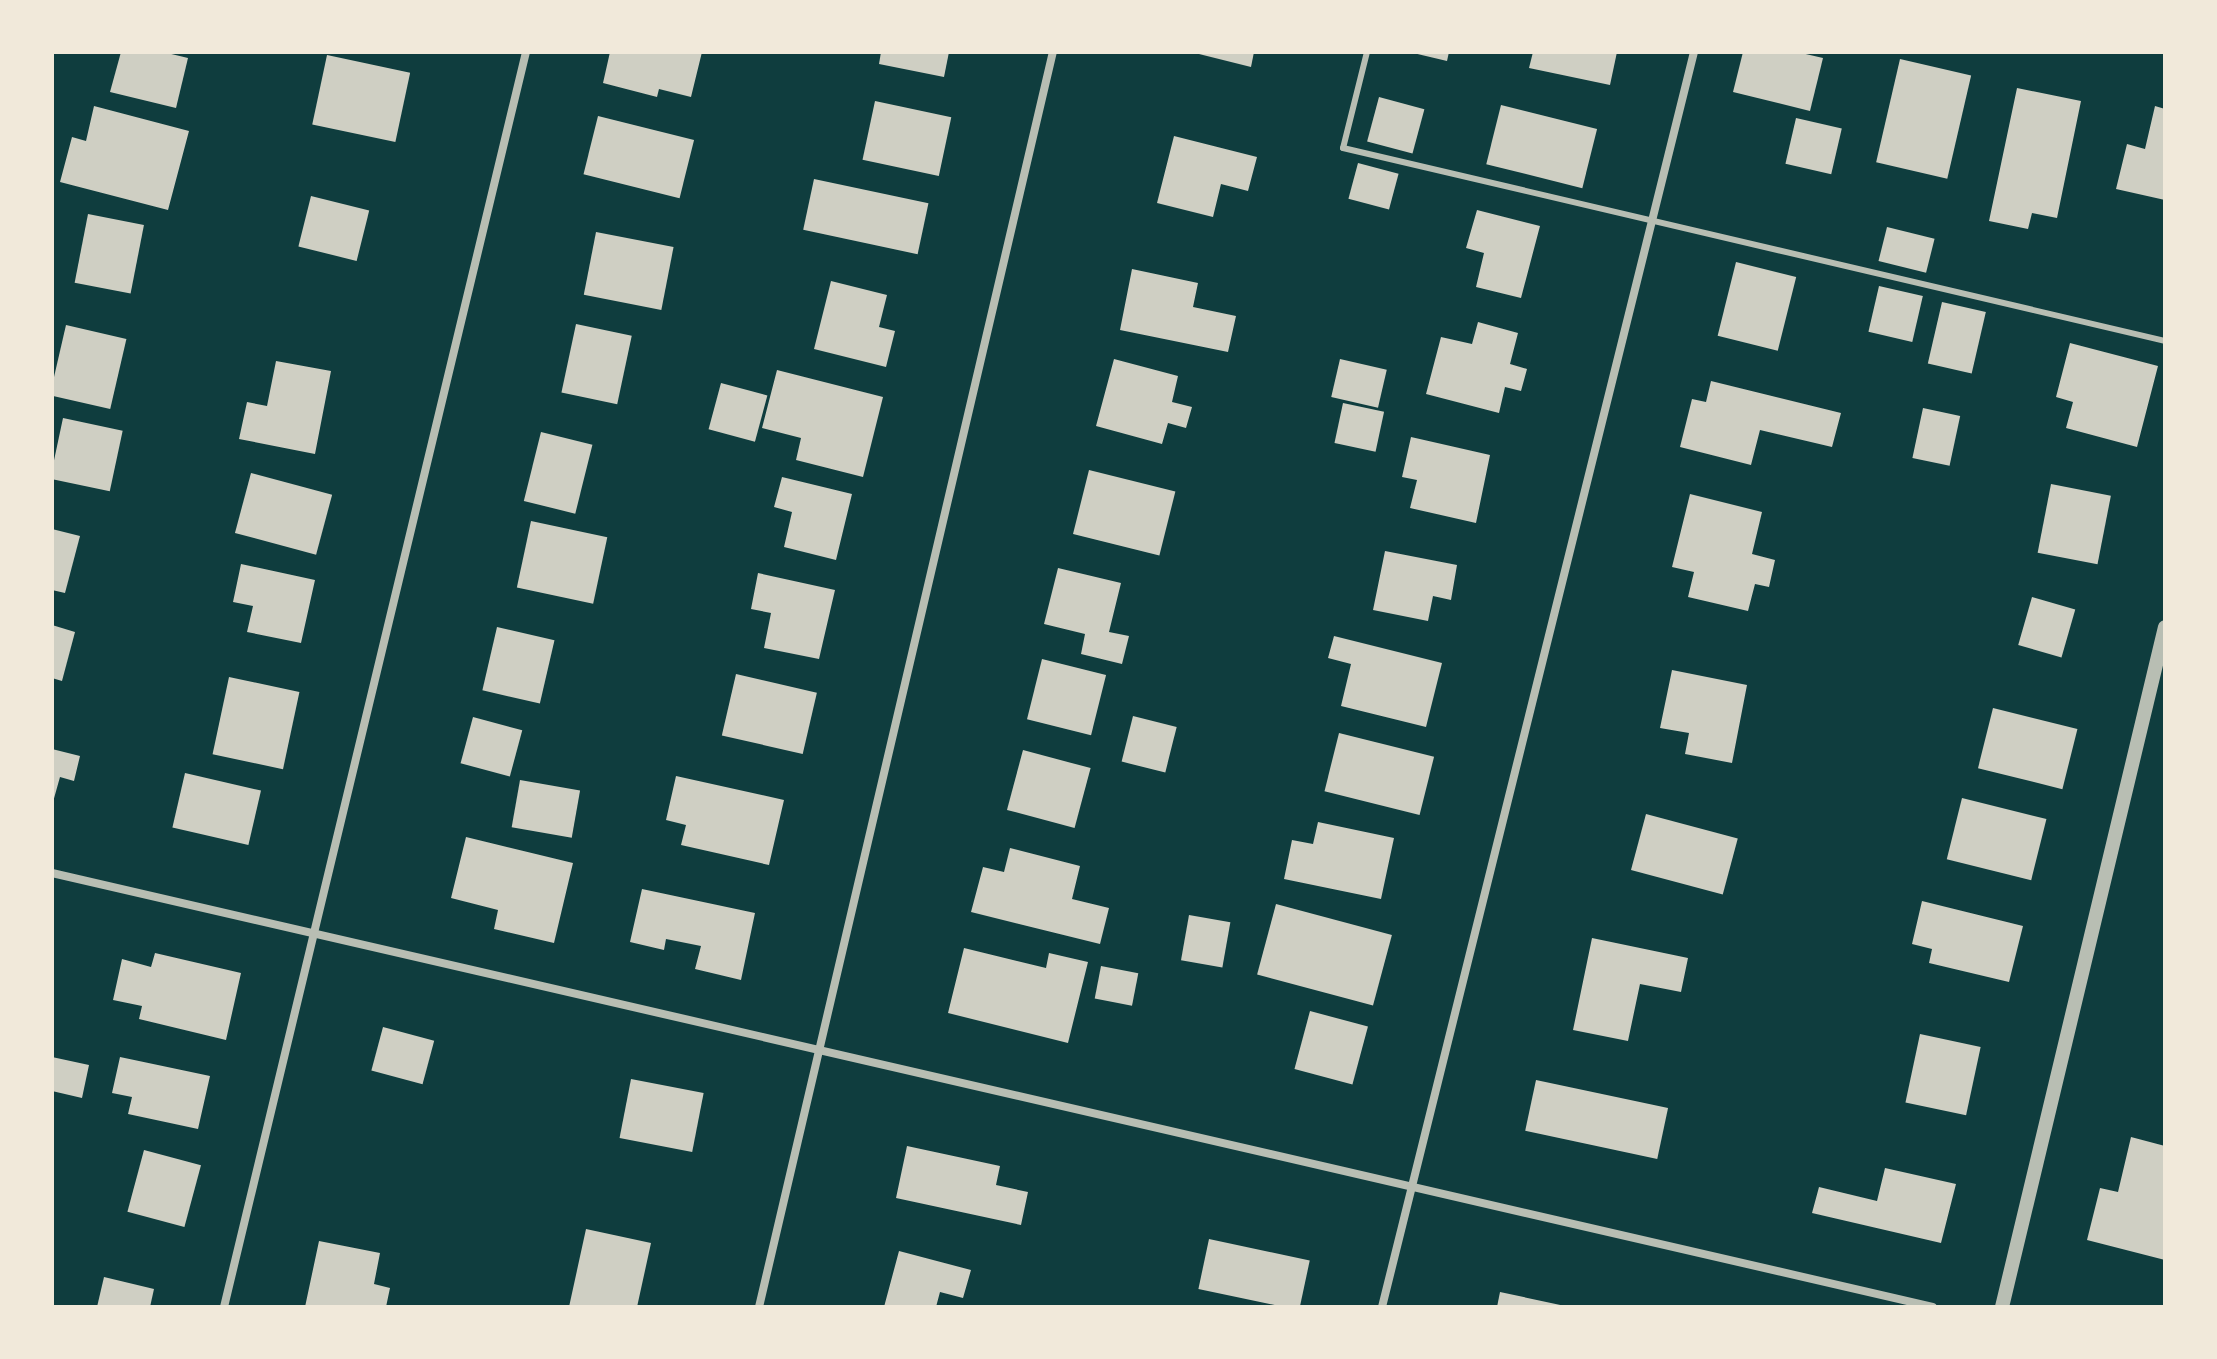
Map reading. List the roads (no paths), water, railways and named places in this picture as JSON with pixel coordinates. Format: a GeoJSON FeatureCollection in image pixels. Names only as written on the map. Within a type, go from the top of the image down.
{"type":"FeatureCollection","features":[{"type":"Feature","properties":{"kind":"street"},"geometry":{"type":"LineString","coordinates":[[224,1307],[526,52]]}},
{"type":"Feature","properties":{"kind":"street"},"geometry":{"type":"LineString","coordinates":[[759,1307],[821,1053],[1053,52]]}},
{"type":"Feature","properties":{"kind":"street"},"geometry":{"type":"LineString","coordinates":[[1382,1307],[1694,52]]}},
{"type":"Feature","properties":{"kind":"street"},"geometry":{"type":"LineString","coordinates":[[2002,1307],[2165,627]]}},
{"type":"Feature","properties":{"kind":"street"},"geometry":{"type":"LineString","coordinates":[[52,873],[821,1053],[1933,1307]]}},
{"type":"Feature","properties":{"kind":"lane"},"geometry":{"type":"LineString","coordinates":[[1367,52],[1343,148],[1653,224],[2165,341]]}}]}
